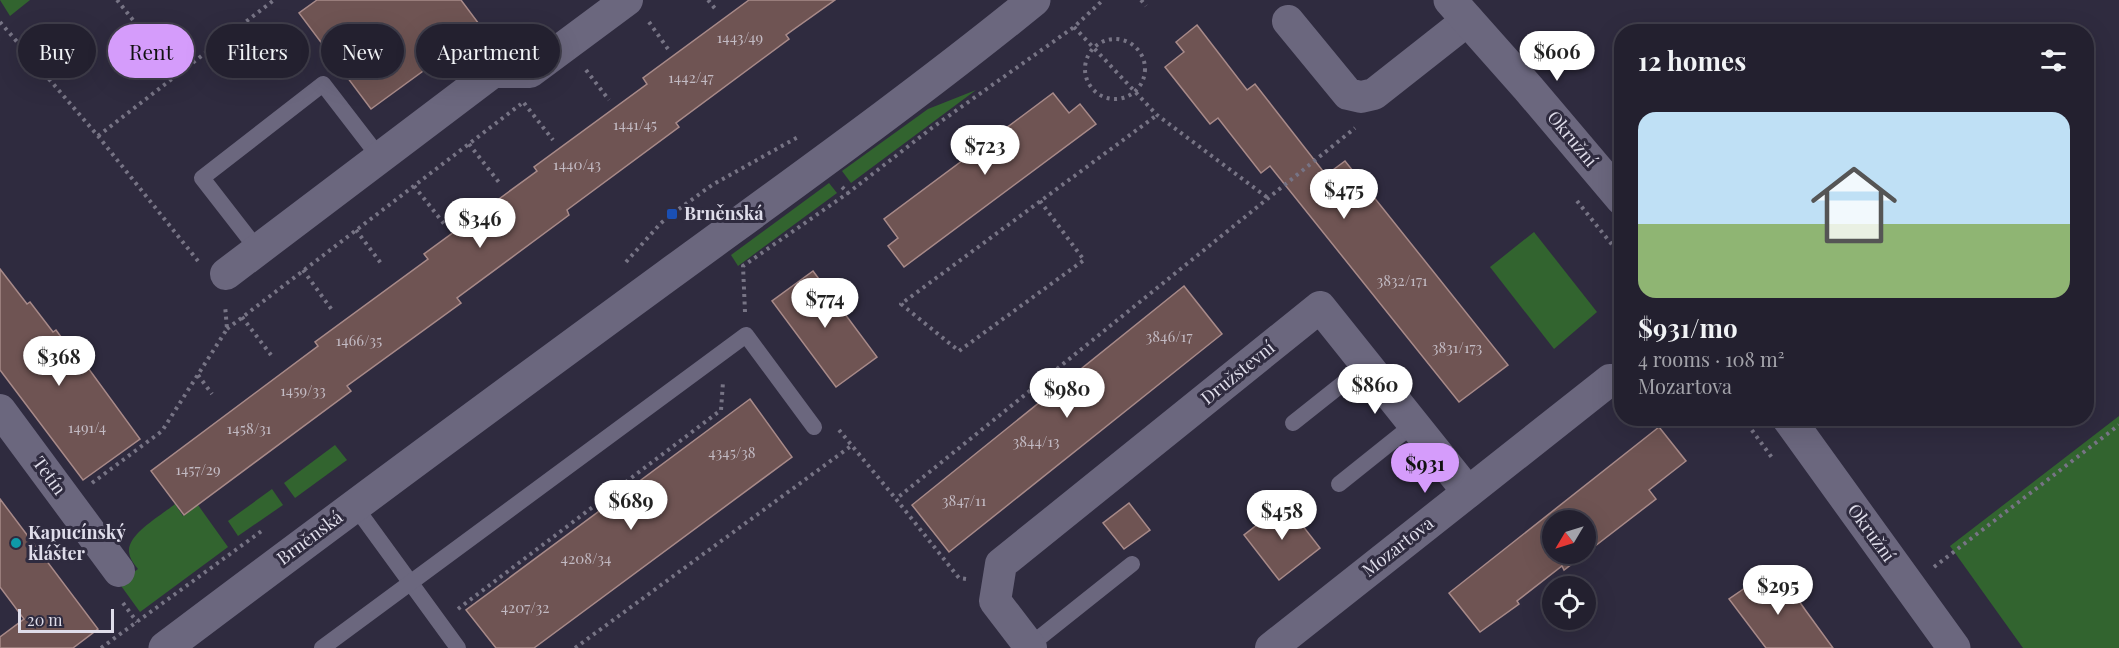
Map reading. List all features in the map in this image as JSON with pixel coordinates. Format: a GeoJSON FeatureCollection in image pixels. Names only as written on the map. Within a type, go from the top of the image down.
{"type":"FeatureCollection","features":[{"type":"Feature","properties":{"kind":"main road","name":"Brněnská"},"geometry":{"type":"LineString","coordinates":[[165,648],[354,505],[976,48],[1034,0]]}},
{"type":"Feature","properties":{"kind":"main road","name":"Okružní"},"geometry":{"type":"LineString","coordinates":[[1459,10],[1614,189]]}},
{"type":"Feature","properties":{"kind":"main road","name":"Okružní"},"geometry":{"type":"LineString","coordinates":[[1794,426],[1954,648]]}},
{"type":"Feature","properties":{"kind":"street"},"geometry":{"type":"LineString","coordinates":[[1288,21],[1348,94],[1361,97],[1374,94],[1459,10]]}},
{"type":"Feature","properties":{"kind":"street"},"geometry":{"type":"LineString","coordinates":[[217,280],[493,72],[530,72],[591,11],[638,11]]}},
{"type":"Feature","properties":{"kind":"street","name":"Družstevní"},"geometry":{"type":"LineString","coordinates":[[997,591],[1001,564],[1320,307],[1468,492]]}},
{"type":"Feature","properties":{"kind":"street","name":"Mozartova"},"geometry":{"type":"LineString","coordinates":[[1271,648],[1610,380]]}},
{"type":"Feature","properties":{"kind":"street","name":"Tetín"},"geometry":{"type":"LineString","coordinates":[[0,410],[119,571]]}},
{"type":"Feature","properties":{"kind":"street"},"geometry":{"type":"LineString","coordinates":[[997,591],[1030,647]]}},
{"type":"Feature","properties":{"kind":"lane"},"geometry":{"type":"LineString","coordinates":[[258,250],[202,178],[322,84],[380,158]]}},
{"type":"Feature","properties":{"kind":"lane"},"geometry":{"type":"LineString","coordinates":[[322,648],[746,335],[814,428]]}},
{"type":"Feature","properties":{"kind":"lane"},"geometry":{"type":"LineString","coordinates":[[1293,423],[1366,365]]}},
{"type":"Feature","properties":{"kind":"lane"},"geometry":{"type":"LineString","coordinates":[[1339,484],[1414,424]]}},
{"type":"Feature","properties":{"kind":"lane"},"geometry":{"type":"LineString","coordinates":[[354,505],[458,648]]}},
{"type":"Feature","properties":{"kind":"lane"},"geometry":{"type":"LineString","coordinates":[[1030,647],[1132,564]]}},
{"type":"Feature","properties":{"kind":"path"},"geometry":{"type":"LineString","coordinates":[[117,0],[136,24]]}},
{"type":"Feature","properties":{"kind":"path"},"geometry":{"type":"LineString","coordinates":[[194,60],[274,0]]}},
{"type":"Feature","properties":{"kind":"path"},"geometry":{"type":"LineString","coordinates":[[708,0],[717,11]]}},
{"type":"Feature","properties":{"kind":"path"},"geometry":{"type":"LineString","coordinates":[[1141,0],[1146,6]]}},
{"type":"Feature","properties":{"kind":"path"},"geometry":{"type":"LineString","coordinates":[[638,11],[668,49]]}},
{"type":"Feature","properties":{"kind":"path"},"geometry":{"type":"LineString","coordinates":[[0,22],[217,280],[227,328]]}},
{"type":"Feature","properties":{"kind":"path"},"geometry":{"type":"LineString","coordinates":[[1074,27],[1158,115],[1268,198]]}},
{"type":"Feature","properties":{"kind":"path"},"geometry":{"type":"LineString","coordinates":[[1116,39],[1127,42],[1136,49],[1143,59],[1145,70],[1136,91],[1124,98],[1111,100],[1098,95],[1089,85],[1085,72],[1086,58],[1095,47],[1104,41],[1116,39]]}},
{"type":"Feature","properties":{"kind":"path"},"geometry":{"type":"LineString","coordinates":[[585,68],[609,100]]}},
{"type":"Feature","properties":{"kind":"path"},"geometry":{"type":"LineString","coordinates":[[98,136],[171,78]]}},
{"type":"Feature","properties":{"kind":"path"},"geometry":{"type":"LineString","coordinates":[[68,502],[162,431],[227,328],[532,95]]}},
{"type":"Feature","properties":{"kind":"path"},"geometry":{"type":"LineString","coordinates":[[523,102],[553,140]]}},
{"type":"Feature","properties":{"kind":"path"},"geometry":{"type":"LineString","coordinates":[[1040,201],[1084,260],[959,351],[901,304],[1040,201],[1158,115]]}},
{"type":"Feature","properties":{"kind":"path"},"geometry":{"type":"LineString","coordinates":[[997,591],[959,578],[896,499],[1357,126]]}},
{"type":"Feature","properties":{"kind":"path"},"geometry":{"type":"LineString","coordinates":[[469,144],[501,185]]}},
{"type":"Feature","properties":{"kind":"path"},"geometry":{"type":"LineString","coordinates":[[414,186],[444,225]]}},
{"type":"Feature","properties":{"kind":"path"},"geometry":{"type":"LineString","coordinates":[[439,623],[721,410],[723,374],[746,335],[743,266],[848,193]]}},
{"type":"Feature","properties":{"kind":"path"},"geometry":{"type":"LineString","coordinates":[[1577,200],[1614,247]]}},
{"type":"Feature","properties":{"kind":"path"},"geometry":{"type":"LineString","coordinates":[[356,230],[383,266]]}},
{"type":"Feature","properties":{"kind":"path"},"geometry":{"type":"LineString","coordinates":[[303,270],[332,310]]}},
{"type":"Feature","properties":{"kind":"path"},"geometry":{"type":"LineString","coordinates":[[242,317],[272,355]]}},
{"type":"Feature","properties":{"kind":"path"},"geometry":{"type":"LineString","coordinates":[[198,375],[212,394]]}},
{"type":"Feature","properties":{"kind":"path"},"geometry":{"type":"LineString","coordinates":[[1910,586],[2119,425]]}},
{"type":"Feature","properties":{"kind":"path"},"geometry":{"type":"LineString","coordinates":[[575,648],[851,446]]}},
{"type":"Feature","properties":{"kind":"green space"},"geometry":{"type":"Polygon","coordinates":[[[0,0],[30,0],[10,16],[0,0]]]}},
{"type":"Feature","properties":{"kind":"green space"},"geometry":{"type":"Polygon","coordinates":[[[976,90],[851,183],[842,171],[928,109],[976,90]]]}},
{"type":"Feature","properties":{"kind":"green space"},"geometry":{"type":"Polygon","coordinates":[[[829,183],[837,193],[738,266],[731,255],[829,183]]]}},
{"type":"Feature","properties":{"kind":"green space"},"geometry":{"type":"Polygon","coordinates":[[[1534,232],[1597,312],[1554,349],[1490,267],[1534,232]]]}},
{"type":"Feature","properties":{"kind":"green space"},"geometry":{"type":"Polygon","coordinates":[[[2119,416],[2119,648],[2023,648],[1950,546],[2119,416]]]}},
{"type":"Feature","properties":{"kind":"green space"},"geometry":{"type":"Polygon","coordinates":[[[335,445],[347,460],[295,498],[284,483],[335,445]]]}},
{"type":"Feature","properties":{"kind":"green space"},"geometry":{"type":"Polygon","coordinates":[[[272,489],[283,505],[238,536],[228,521],[272,489]]]}},
{"type":"Feature","properties":{"kind":"green space"},"geometry":{"type":"Polygon","coordinates":[[[175,504],[183,516],[198,505],[228,547],[140,612],[119,583],[138,569],[130,557],[130,545],[139,532],[175,504]]]}},
{"type":"Feature","properties":{"kind":"building"},"geometry":{"type":"Polygon","coordinates":[[[317,0],[461,0],[479,24],[416,24],[416,76],[371,109],[348,78],[404,78],[404,24],[321,24],[321,42],[299,13],[317,0]]]}},
{"type":"Feature","properties":{"kind":"building"},"geometry":{"type":"Polygon","coordinates":[[[749,0],[835,0],[786,35],[789,39],[676,123],[679,127],[567,210],[569,215],[457,298],[461,303],[347,386],[351,391],[184,515],[151,471],[318,346],[315,342],[428,259],[424,254],[537,171],[534,167],[647,84],[643,78],[749,0]]]}},
{"type":"Feature","properties":{"kind":"building"},"geometry":{"type":"Polygon","coordinates":[[[1197,25],[1247,90],[1255,84],[1326,175],[1345,161],[1508,365],[1459,402],[1270,166],[1261,173],[1218,118],[1210,124],[1165,67],[1184,52],[1176,42],[1197,25]]]}},
{"type":"Feature","properties":{"kind":"building"},"geometry":{"type":"Polygon","coordinates":[[[1053,93],[1069,113],[1080,104],[1096,124],[904,267],[888,246],[898,238],[884,219],[1053,93]]]}},
{"type":"Feature","properties":{"kind":"building"},"geometry":{"type":"Polygon","coordinates":[[[0,269],[27,304],[30,302],[53,332],[56,330],[64,341],[67,339],[140,439],[83,480],[0,370],[0,269]]]}},
{"type":"Feature","properties":{"kind":"building"},"geometry":{"type":"Polygon","coordinates":[[[813,271],[877,357],[836,387],[772,301],[813,271]]]}},
{"type":"Feature","properties":{"kind":"building"},"geometry":{"type":"Polygon","coordinates":[[[1184,286],[1222,334],[949,552],[912,505],[1184,286]]]}},
{"type":"Feature","properties":{"kind":"building"},"geometry":{"type":"Polygon","coordinates":[[[750,399],[792,457],[534,648],[496,648],[466,610],[750,399]]]}},
{"type":"Feature","properties":{"kind":"building"},"geometry":{"type":"Polygon","coordinates":[[[1659,427],[1686,461],[1649,490],[1656,499],[1596,545],[1596,510],[1554,510],[1659,427]]]}},
{"type":"Feature","properties":{"kind":"building","name":"Kapucínský klášter"},"geometry":{"type":"Polygon","coordinates":[[[0,499],[98,629],[73,648],[0,648],[0,637],[24,619],[0,587],[0,499]]]}},
{"type":"Feature","properties":{"kind":"building"},"geometry":{"type":"Polygon","coordinates":[[[1129,503],[1150,530],[1124,549],[1103,523],[1129,503]]]}},
{"type":"Feature","properties":{"kind":"building"},"geometry":{"type":"Polygon","coordinates":[[[1285,503],[1320,548],[1279,580],[1244,535],[1285,503]]]}},
{"type":"Feature","properties":{"kind":"building"},"geometry":{"type":"Polygon","coordinates":[[[1542,519],[1542,564],[1572,564],[1564,570],[1562,566],[1549,576],[1542,576],[1542,582],[1517,601],[1519,604],[1480,632],[1449,593],[1542,519]]]}},
{"type":"Feature","properties":{"kind":"building"},"geometry":{"type":"Polygon","coordinates":[[[1780,574],[1833,648],[1766,648],[1729,599],[1764,575],[1769,581],[1780,574]]]}},
{"type":"Feature","properties":{"kind":"place","name":"Brněnská"},"geometry":{"type":"Point","coordinates":[672,214]}},
{"type":"Feature","properties":{"kind":"place","name":"Kapucínský klášter"},"geometry":{"type":"Point","coordinates":[16,543]}}]}
